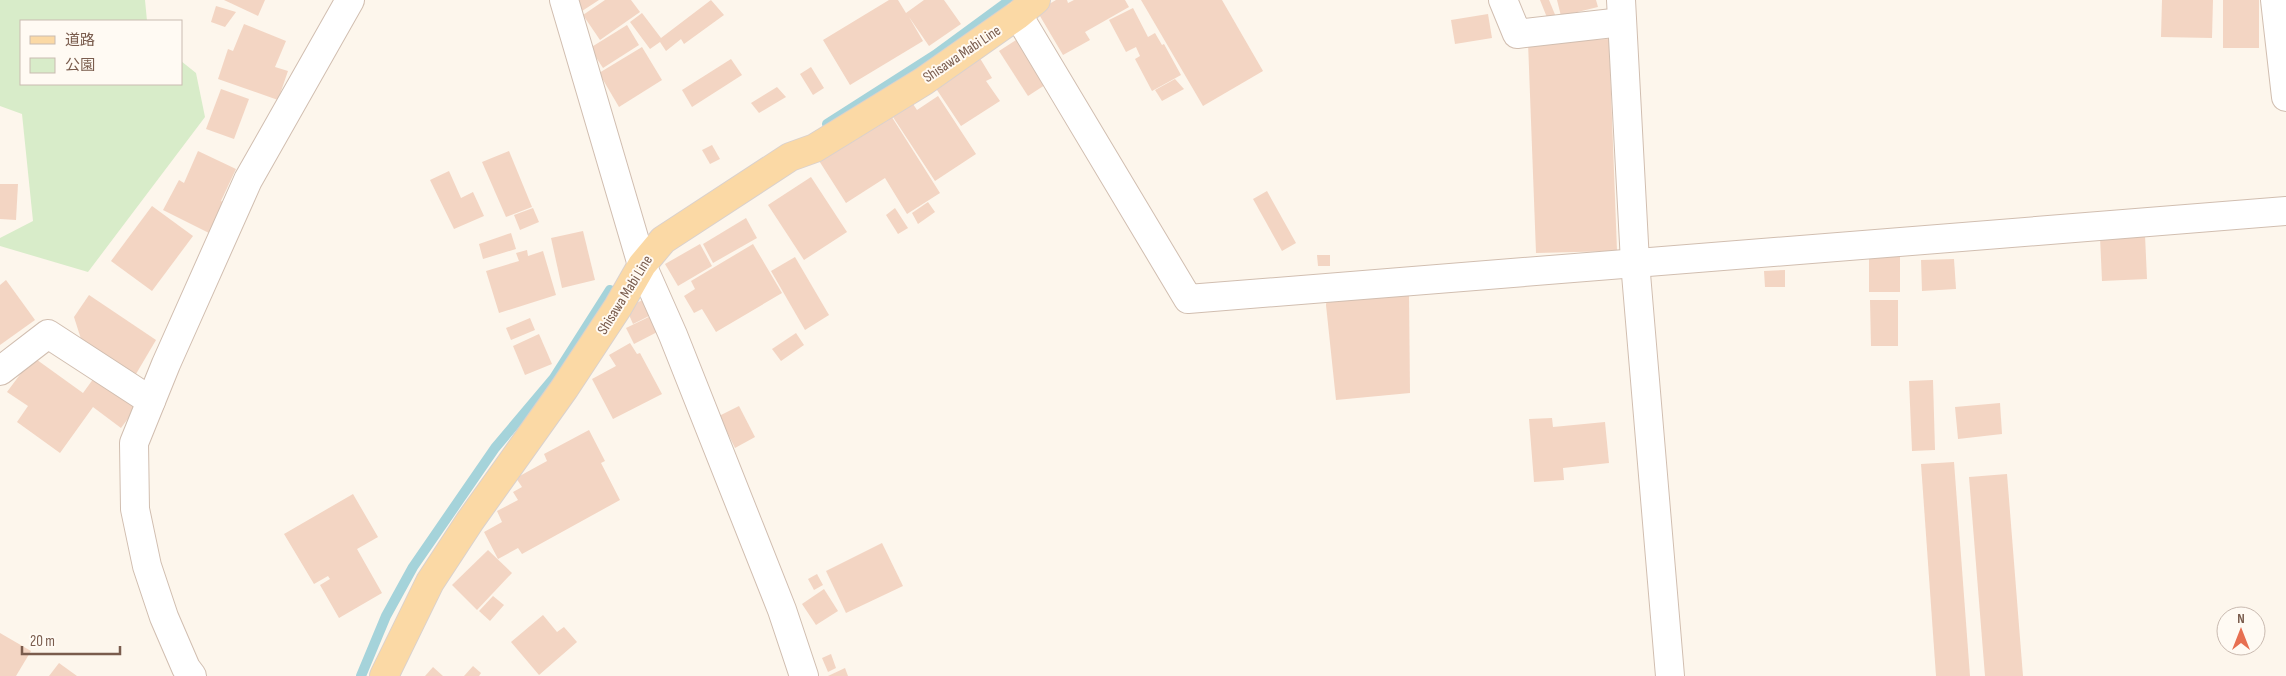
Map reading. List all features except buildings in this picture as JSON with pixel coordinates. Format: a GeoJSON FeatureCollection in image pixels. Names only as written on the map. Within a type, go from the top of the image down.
{"type":"FeatureCollection","features":[{"type":"Feature","properties":{"kind":"main road","name":"Shisawa Mabi Line"},"geometry":{"type":"LineString","coordinates":[[384,676],[430,582],[470,521],[564,389],[618,307],[642,265],[663,240],[790,157],[815,148],[924,81],[1027,8]]}},
{"type":"Feature","properties":{"kind":"street"},"geometry":{"type":"LineString","coordinates":[[192,676],[186,668],[164,617],[147,566],[135,509],[134,443],[248,180],[350,0]]}},
{"type":"Feature","properties":{"kind":"street"},"geometry":{"type":"LineString","coordinates":[[564,0],[642,265],[673,336],[782,610],[804,676]]}},
{"type":"Feature","properties":{"kind":"street"},"geometry":{"type":"LineString","coordinates":[[1503,0],[1517,34],[1621,11],[1635,262],[1670,676]]}},
{"type":"Feature","properties":{"kind":"street"},"geometry":{"type":"LineString","coordinates":[[2275,0],[2286,97]]}},
{"type":"Feature","properties":{"kind":"street"},"geometry":{"type":"LineString","coordinates":[[1027,8],[1188,299],[2286,211]]}},
{"type":"Feature","properties":{"kind":"street"},"geometry":{"type":"LineString","coordinates":[[0,371],[48,334],[151,401]]}},
{"type":"Feature","properties":{"kind":"green space"},"geometry":{"type":"Polygon","coordinates":[[[0,0],[145,0],[147,20],[20,20],[20,85],[182,85],[182,62],[196,73],[205,117],[88,272],[0,246],[0,238],[33,221],[22,114],[0,106],[0,0]]]}},
{"type":"Feature","properties":{"kind":"waterway"},"geometry":{"type":"LineString","coordinates":[[827,124],[935,55],[1010,0]]}},
{"type":"Feature","properties":{"kind":"waterway"},"geometry":{"type":"LineString","coordinates":[[361,676],[386,616],[413,567],[495,448],[554,378],[610,290]]}}]}
